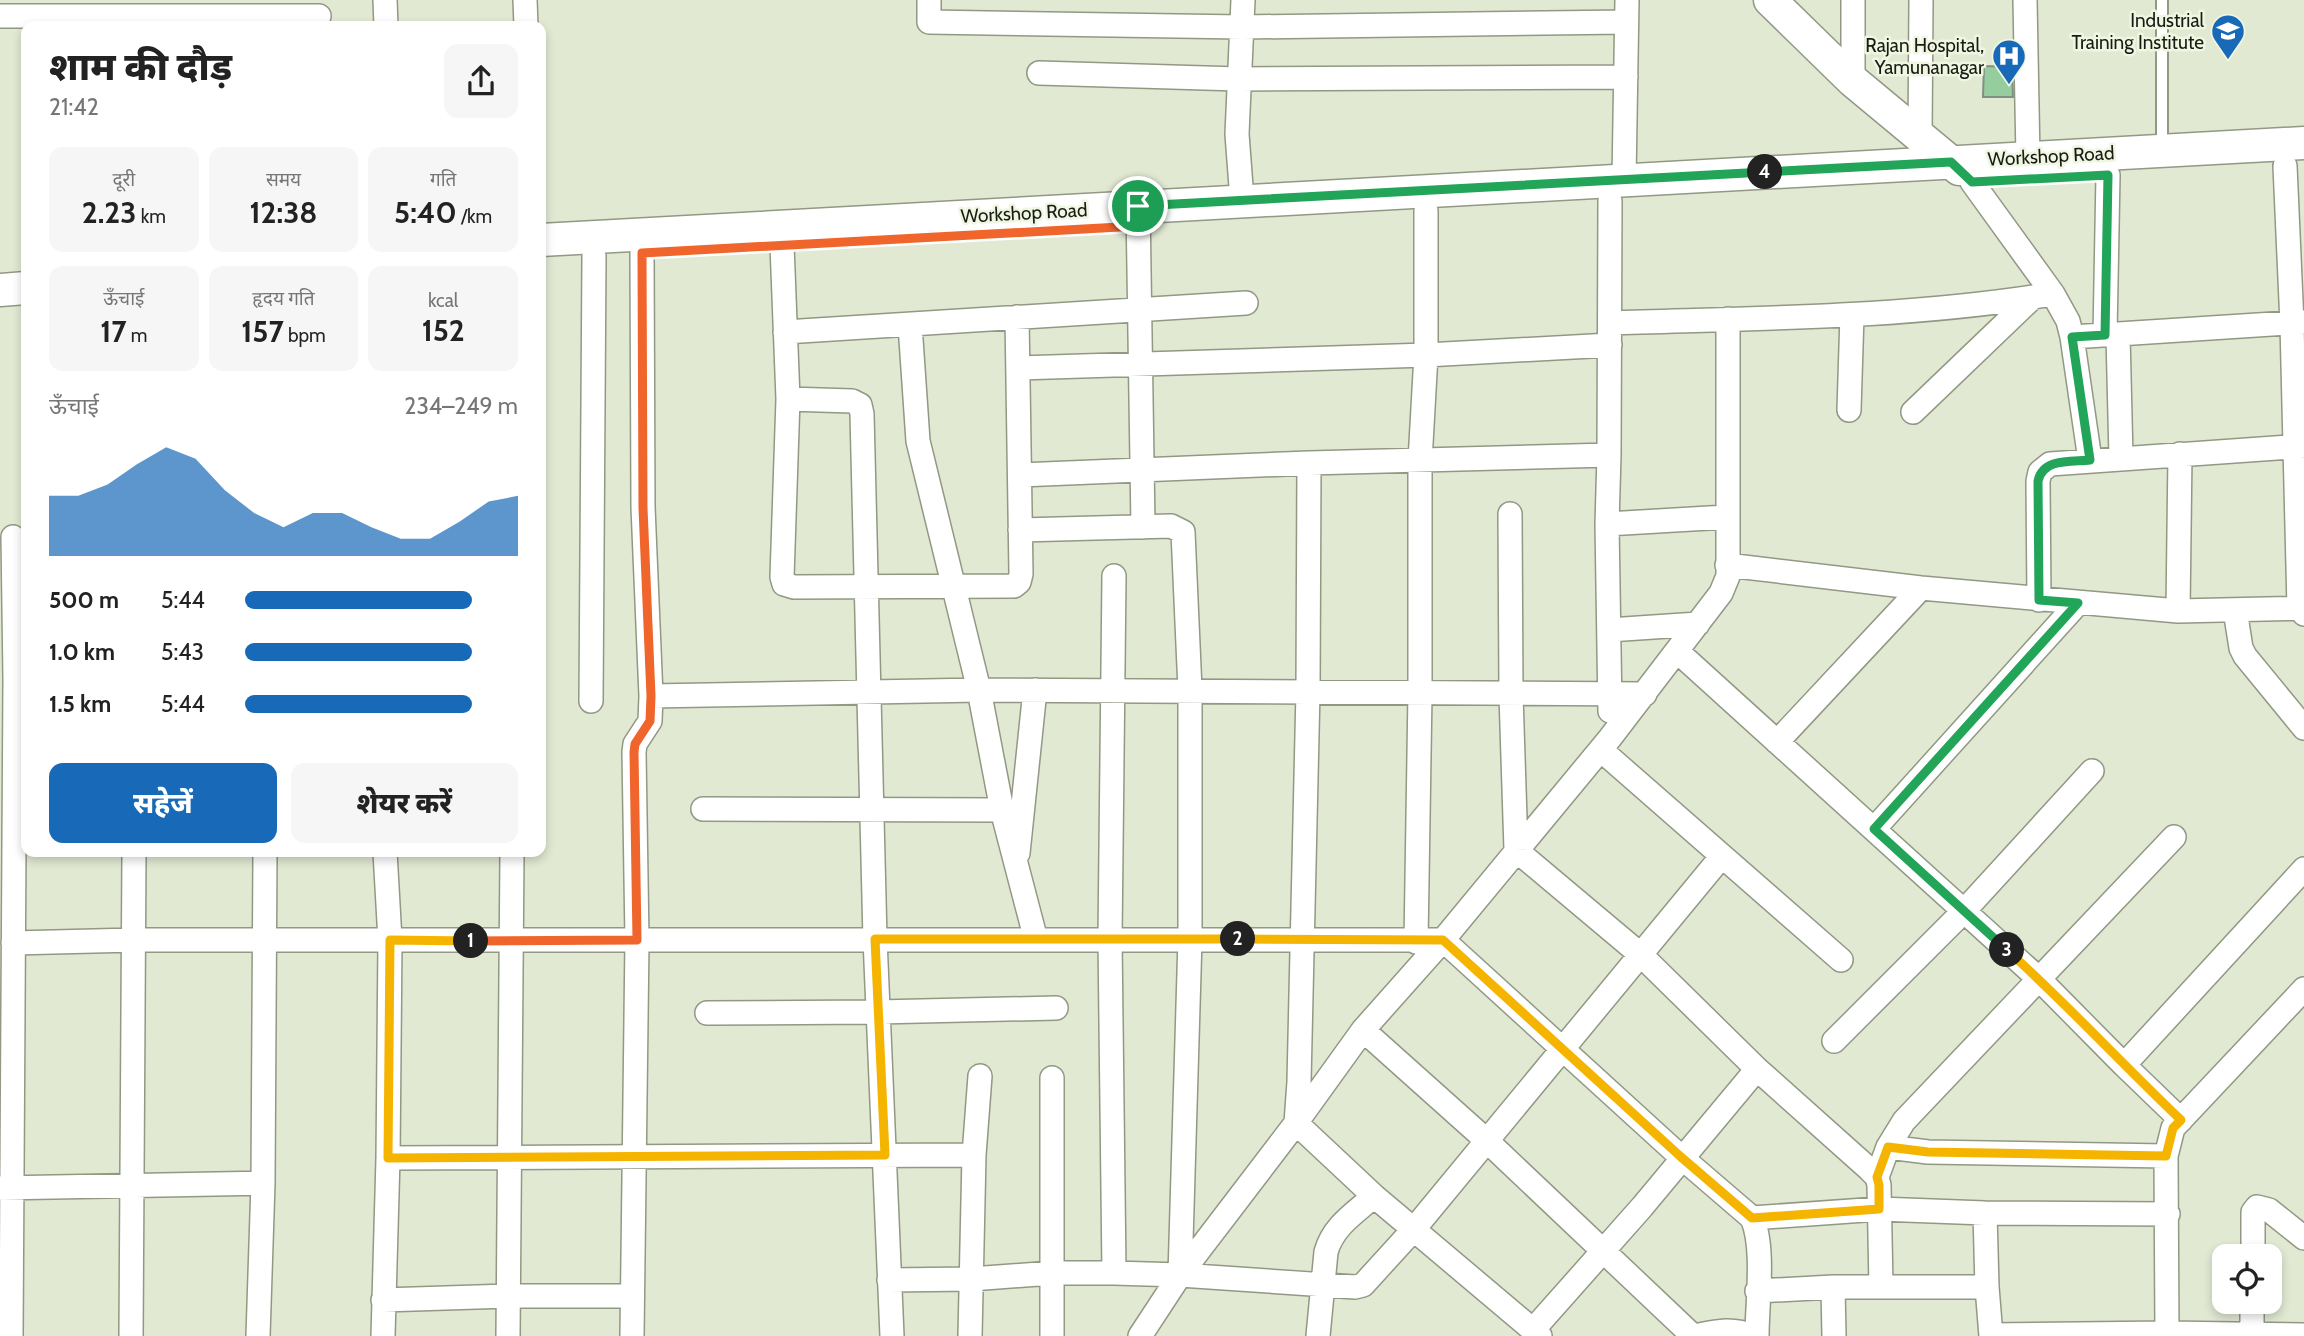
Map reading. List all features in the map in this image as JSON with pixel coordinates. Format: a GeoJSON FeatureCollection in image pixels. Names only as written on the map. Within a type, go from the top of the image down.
{"type":"FeatureCollection","features":[{"type":"Feature","properties":{"kind":"main road"},"geometry":{"type":"LineString","coordinates":[[1770,0],[1853,81],[1962,172]]}},
{"type":"Feature","properties":{"kind":"main road","name":"Workshop Road"},"geometry":{"type":"LineString","coordinates":[[1962,172],[2028,158],[2162,150],[2298,158]]}},
{"type":"Feature","properties":{"kind":"main road","name":"Workshop Road"},"geometry":{"type":"LineString","coordinates":[[546,259],[782,245],[1138,216],[1242,200],[1617,190],[1962,172],[2108,175],[2298,158]]}},
{"type":"Feature","properties":{"kind":"main road","name":"Workshop Road"},"geometry":{"type":"LineString","coordinates":[[546,240],[1138,216],[1426,211],[1617,190]]}},
{"type":"Feature","properties":{"kind":"main road"},"geometry":{"type":"LineString","coordinates":[[0,268],[21,267]]}},
{"type":"Feature","properties":{"kind":"main road"},"geometry":{"type":"LineString","coordinates":[[0,290],[21,288]]}},
{"type":"Feature","properties":{"kind":"street"},"geometry":{"type":"LineString","coordinates":[[385,0],[386,21]]}},
{"type":"Feature","properties":{"kind":"street"},"geometry":{"type":"LineString","coordinates":[[525,0],[526,21]]}},
{"type":"Feature","properties":{"kind":"street"},"geometry":{"type":"LineString","coordinates":[[929,0],[929,22],[1242,27],[1626,11],[1626,78],[1610,334],[1607,524],[1610,695],[1606,744]]}},
{"type":"Feature","properties":{"kind":"street"},"geometry":{"type":"LineString","coordinates":[[1242,200],[1237,134],[1243,0]]}},
{"type":"Feature","properties":{"kind":"street"},"geometry":{"type":"LineString","coordinates":[[1853,0],[1853,81]]}},
{"type":"Feature","properties":{"kind":"street"},"geometry":{"type":"LineString","coordinates":[[1920,137],[1921,0]]}},
{"type":"Feature","properties":{"kind":"street"},"geometry":{"type":"LineString","coordinates":[[2025,0],[2028,158]]}},
{"type":"Feature","properties":{"kind":"street"},"geometry":{"type":"LineString","coordinates":[[0,16],[319,16]]}},
{"type":"Feature","properties":{"kind":"street"},"geometry":{"type":"LineString","coordinates":[[1039,73],[1238,79],[1626,78]]}},
{"type":"Feature","properties":{"kind":"street"},"geometry":{"type":"LineString","coordinates":[[1727,565],[1921,588],[2178,611],[2302,610],[2298,158]]}},
{"type":"Feature","properties":{"kind":"street"},"geometry":{"type":"LineString","coordinates":[[1962,172],[2043,295],[2068,321],[2090,460]]}},
{"type":"Feature","properties":{"kind":"street"},"geometry":{"type":"LineString","coordinates":[[2108,175],[2111,335],[2121,458]]}},
{"type":"Feature","properties":{"kind":"street"},"geometry":{"type":"LineString","coordinates":[[1416,942],[1420,461],[1426,355],[1426,211]]}},
{"type":"Feature","properties":{"kind":"street"},"geometry":{"type":"LineString","coordinates":[[1138,216],[1143,527]]}},
{"type":"Feature","properties":{"kind":"street"},"geometry":{"type":"LineString","coordinates":[[782,245],[788,399],[782,577],[784,584],[794,587],[1014,586],[1019,582],[1017,317]]}},
{"type":"Feature","properties":{"kind":"street"},"geometry":{"type":"LineString","coordinates":[[632,1336],[637,940],[634,752],[635,744],[650,721],[651,696],[643,508],[642,253]]}},
{"type":"Feature","properties":{"kind":"street"},"geometry":{"type":"LineString","coordinates":[[591,701],[594,256]]}},
{"type":"Feature","properties":{"kind":"street"},"geometry":{"type":"LineString","coordinates":[[1019,368],[1426,355],[1728,319],[1852,315],[2043,295]]}},
{"type":"Feature","properties":{"kind":"street"},"geometry":{"type":"LineString","coordinates":[[1913,412],[2043,295]]}},
{"type":"Feature","properties":{"kind":"street"},"geometry":{"type":"LineString","coordinates":[[785,332],[1246,303]]}},
{"type":"Feature","properties":{"kind":"street"},"geometry":{"type":"LineString","coordinates":[[1849,410],[1852,315]]}},
{"type":"Feature","properties":{"kind":"street"},"geometry":{"type":"LineString","coordinates":[[1140,1336],[1180,1275],[1363,1030],[1443,940],[1606,744],[1721,593],[1728,576],[1728,319]]}},
{"type":"Feature","properties":{"kind":"street"},"geometry":{"type":"LineString","coordinates":[[2072,337],[2298,323]]}},
{"type":"Feature","properties":{"kind":"street"},"geometry":{"type":"LineString","coordinates":[[910,325],[918,441],[979,690],[1002,810],[1036,940]]}},
{"type":"Feature","properties":{"kind":"street"},"geometry":{"type":"LineString","coordinates":[[788,399],[844,400],[860,405],[862,414],[874,811],[875,939],[892,1336]]}},
{"type":"Feature","properties":{"kind":"street"},"geometry":{"type":"LineString","coordinates":[[2039,600],[2038,481],[2040,472],[2050,464],[2299,446]]}},
{"type":"Feature","properties":{"kind":"street"},"geometry":{"type":"LineString","coordinates":[[2178,611],[2180,454]]}},
{"type":"Feature","properties":{"kind":"street"},"geometry":{"type":"LineString","coordinates":[[1020,475],[1309,463],[1609,455]]}},
{"type":"Feature","properties":{"kind":"street"},"geometry":{"type":"LineString","coordinates":[[1296,1123],[1308,691],[1309,463]]}},
{"type":"Feature","properties":{"kind":"street"},"geometry":{"type":"LineString","coordinates":[[1510,514],[1511,695],[1516,850],[1642,955],[1756,1069],[1870,1168],[1879,1185],[1881,1287]]}},
{"type":"Feature","properties":{"kind":"street"},"geometry":{"type":"LineString","coordinates":[[1607,524],[1726,517]]}},
{"type":"Feature","properties":{"kind":"street"},"geometry":{"type":"LineString","coordinates":[[1020,530],[1171,526],[1183,532],[1189,690],[1190,939],[1180,1275]]}},
{"type":"Feature","properties":{"kind":"street"},"geometry":{"type":"LineString","coordinates":[[12,1336],[7,1188],[13,943],[13,536]]}},
{"type":"Feature","properties":{"kind":"street"},"geometry":{"type":"LineString","coordinates":[[1114,576],[1110,939],[1114,1273]]}},
{"type":"Feature","properties":{"kind":"street"},"geometry":{"type":"LineString","coordinates":[[1777,742],[1921,588]]}},
{"type":"Feature","properties":{"kind":"street"},"geometry":{"type":"LineString","coordinates":[[1874,829],[2078,603]]}},
{"type":"Feature","properties":{"kind":"street"},"geometry":{"type":"LineString","coordinates":[[2235,610],[2245,656],[2304,728]]}},
{"type":"Feature","properties":{"kind":"street"},"geometry":{"type":"LineString","coordinates":[[1609,630],[1698,624]]}},
{"type":"Feature","properties":{"kind":"street"},"geometry":{"type":"LineString","coordinates":[[1678,652],[2039,979],[2181,1120]]}},
{"type":"Feature","properties":{"kind":"street"},"geometry":{"type":"LineString","coordinates":[[651,696],[979,690],[1645,694]]}},
{"type":"Feature","properties":{"kind":"street"},"geometry":{"type":"LineString","coordinates":[[1017,863],[1035,690]]}},
{"type":"Feature","properties":{"kind":"street"},"geometry":{"type":"LineString","coordinates":[[1606,744],[1722,856],[1842,960]]}},
{"type":"Feature","properties":{"kind":"street"},"geometry":{"type":"LineString","coordinates":[[1834,1041],[1964,911],[2092,771]]}},
{"type":"Feature","properties":{"kind":"street"},"geometry":{"type":"LineString","coordinates":[[703,809],[1002,810]]}},
{"type":"Feature","properties":{"kind":"street"},"geometry":{"type":"LineString","coordinates":[[1877,1177],[1888,1147],[1904,1121],[2174,838]]}},
{"type":"Feature","properties":{"kind":"street"},"geometry":{"type":"LineString","coordinates":[[889,1280],[1114,1273],[1355,1287],[1363,1285],[1414,1229],[1722,856]]}},
{"type":"Feature","properties":{"kind":"street"},"geometry":{"type":"LineString","coordinates":[[131,1336],[134,857]]}},
{"type":"Feature","properties":{"kind":"street"},"geometry":{"type":"LineString","coordinates":[[258,1336],[263,1183],[265,857]]}},
{"type":"Feature","properties":{"kind":"street"},"geometry":{"type":"LineString","coordinates":[[383,1336],[390,940],[385,857]]}},
{"type":"Feature","properties":{"kind":"street"},"geometry":{"type":"LineString","coordinates":[[508,1336],[512,857]]}},
{"type":"Feature","properties":{"kind":"street"},"geometry":{"type":"LineString","coordinates":[[2123,1065],[2304,869]]}},
{"type":"Feature","properties":{"kind":"street"},"geometry":{"type":"LineString","coordinates":[[13,943],[134,940],[1443,940],[1681,1157],[1752,1218],[1758,1230],[1755,1336],[1740,1331],[1693,1336],[1486,1140],[1363,1030]]}},
{"type":"Feature","properties":{"kind":"street"},"geometry":{"type":"LineString","coordinates":[[2167,1334],[2166,1156],[2173,1128],[2304,989]]}},
{"type":"Feature","properties":{"kind":"street"},"geometry":{"type":"LineString","coordinates":[[707,1013],[1055,1008]]}},
{"type":"Feature","properties":{"kind":"street"},"geometry":{"type":"LineString","coordinates":[[1296,1123],[1374,1196],[1537,1333],[1603,1250],[1756,1069]]}},
{"type":"Feature","properties":{"kind":"street"},"geometry":{"type":"LineString","coordinates":[[970,1336],[974,1155],[980,1076]]}},
{"type":"Feature","properties":{"kind":"street"},"geometry":{"type":"LineString","coordinates":[[1052,1078],[1052,1336]]}},
{"type":"Feature","properties":{"kind":"street"},"geometry":{"type":"LineString","coordinates":[[1888,1147],[1928,1152],[2166,1156]]}},
{"type":"Feature","properties":{"kind":"street"},"geometry":{"type":"LineString","coordinates":[[388,1158],[974,1155]]}},
{"type":"Feature","properties":{"kind":"street"},"geometry":{"type":"LineString","coordinates":[[7,1188],[263,1183]]}},
{"type":"Feature","properties":{"kind":"street"},"geometry":{"type":"LineString","coordinates":[[1318,1336],[1329,1240],[1335,1230],[1374,1196]]}},
{"type":"Feature","properties":{"kind":"street"},"geometry":{"type":"LineString","coordinates":[[2253,1244],[2253,1212],[2257,1208],[2269,1210],[2304,1238]]}},
{"type":"Feature","properties":{"kind":"street"},"geometry":{"type":"LineString","coordinates":[[1752,1218],[1879,1209],[1985,1213],[2168,1214]]}},
{"type":"Feature","properties":{"kind":"street"},"geometry":{"type":"LineString","coordinates":[[1985,1213],[1991,1335],[2304,1335]]}},
{"type":"Feature","properties":{"kind":"street"},"geometry":{"type":"LineString","coordinates":[[1833,1287],[1834,1336]]}},
{"type":"Feature","properties":{"kind":"street"},"geometry":{"type":"LineString","coordinates":[[1758,1290],[1987,1287]]}},
{"type":"Feature","properties":{"kind":"street"},"geometry":{"type":"LineString","coordinates":[[383,1300],[632,1296]]}},
{"type":"Feature","properties":{"kind":"street"},"geometry":{"type":"LineString","coordinates":[[2252,1314],[2252,1334]]}},
{"type":"Feature","properties":{"kind":"lane"},"geometry":{"type":"LineString","coordinates":[[2162,0],[2162,150]]}},
{"type":"Feature","properties":{"kind":"building"},"geometry":{"type":"Polygon","coordinates":[[[1984,66],[2012,67],[2013,97],[1983,97],[1984,66]]]}},
{"type":"Feature","properties":{"kind":"place","name":"Industrial Training Institute"},"geometry":{"type":"Point","coordinates":[2228,61]}},
{"type":"Feature","properties":{"kind":"place","name":"Rajan Hospital, Yamunanagar"},"geometry":{"type":"Point","coordinates":[2009,86]}},
{"type":"Feature","properties":{"kind":"route"},"geometry":{"type":"LineString","coordinates":[[1951,162],[1972,182],[2108,175],[2105,335],[2072,337],[2090,460],[2050,464],[2040,472],[2038,481],[2039,600],[2078,603],[1874,829],[2039,979],[2181,1120],[2173,1128],[2166,1156],[1928,1152],[1888,1147],[1877,1177],[1879,1209],[1752,1218],[1681,1157],[1443,940],[875,939],[885,1155],[388,1158],[390,940],[637,940],[634,752],[638,737],[650,721],[651,696],[643,508],[642,253],[1138,226],[1138,206],[1951,162]]}}]}
